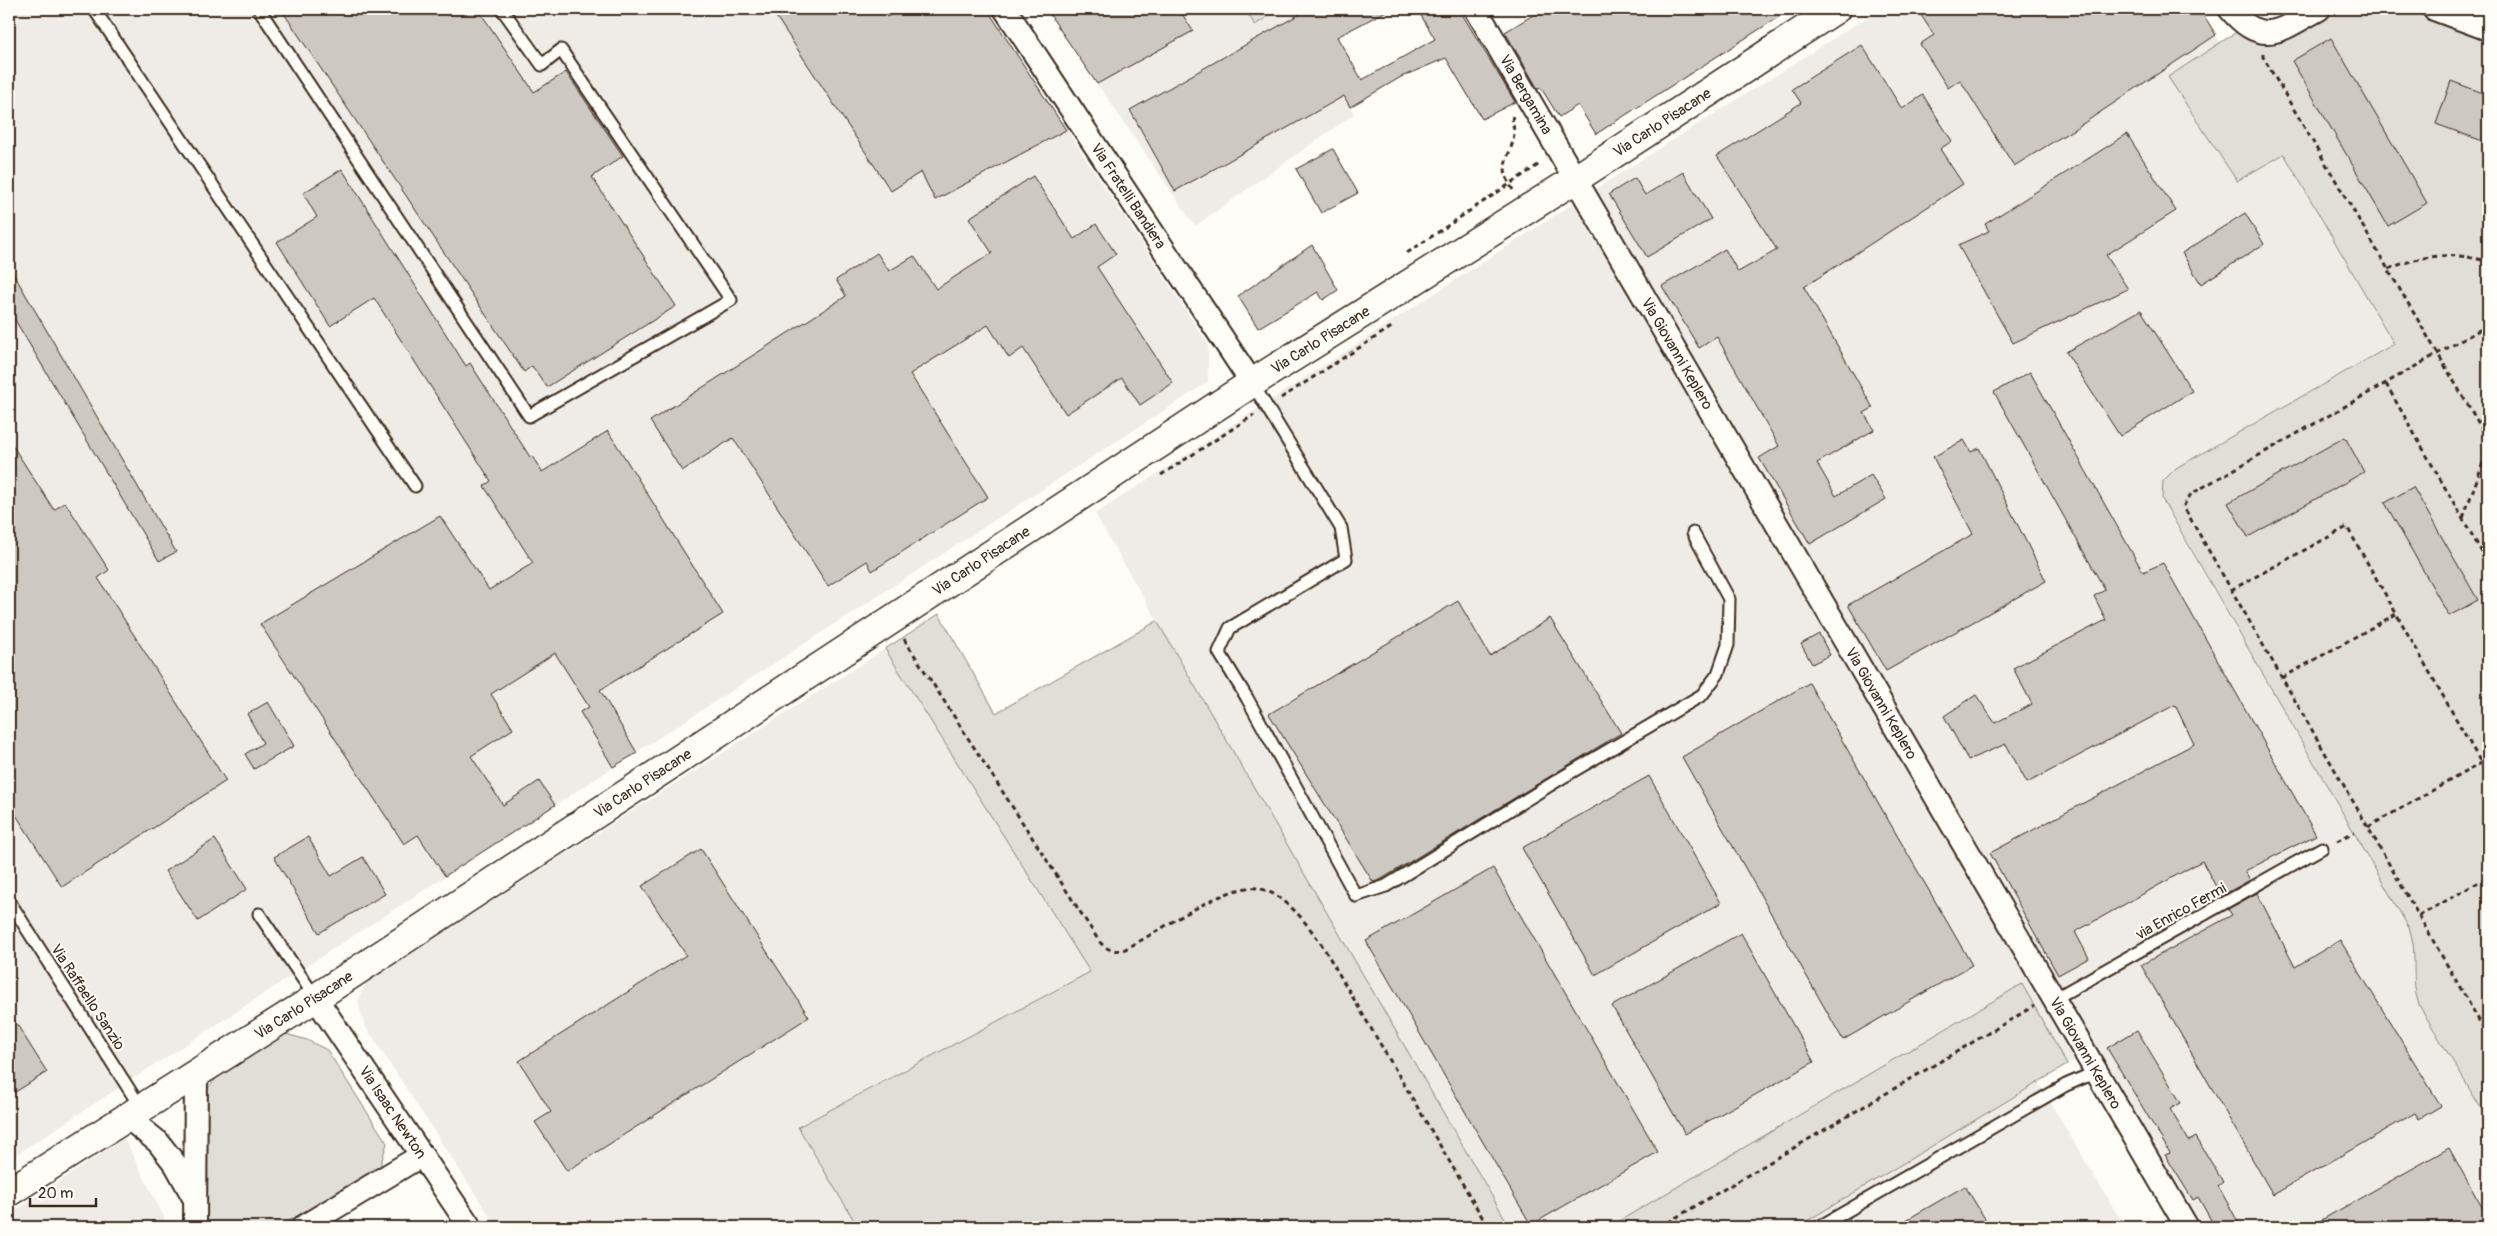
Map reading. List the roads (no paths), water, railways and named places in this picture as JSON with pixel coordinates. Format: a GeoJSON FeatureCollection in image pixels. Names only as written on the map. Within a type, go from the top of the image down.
{"type":"FeatureCollection","features":[{"type":"Feature","properties":{"kind":"street","name":"Via Fratelli Bandiera"},"geometry":{"type":"LineString","coordinates":[[1005,9],[1252,383]]}},
{"type":"Feature","properties":{"kind":"street","name":"Via Bergamina"},"geometry":{"type":"LineString","coordinates":[[1476,9],[1577,178]]}},
{"type":"Feature","properties":{"kind":"street","name":"Via Carlo Pisacane"},"geometry":{"type":"LineString","coordinates":[[9,1192],[315,997],[1252,383],[1577,178],[1836,9]]}},
{"type":"Feature","properties":{"kind":"street"},"geometry":{"type":"LineString","coordinates":[[2230,9],[2247,25],[2265,34],[2284,28],[2319,9]]}},
{"type":"Feature","properties":{"kind":"street"},"geometry":{"type":"LineString","coordinates":[[2434,9],[2488,29]]}},
{"type":"Feature","properties":{"kind":"street","name":"Via Giovanni Keplero"},"geometry":{"type":"LineString","coordinates":[[1577,178],[2187,1227]]}},
{"type":"Feature","properties":{"kind":"street","name":"Via Isaac Newton"},"geometry":{"type":"LineString","coordinates":[[315,997],[470,1227]]}},
{"type":"Feature","properties":{"kind":"street"},"geometry":{"type":"LineString","coordinates":[[195,1227],[196,1073]]}},
{"type":"Feature","properties":{"kind":"street"},"geometry":{"type":"LineString","coordinates":[[134,1113],[176,1164],[194,1199]]}},
{"type":"Feature","properties":{"kind":"street"},"geometry":{"type":"LineString","coordinates":[[303,1227],[422,1155]]}},
{"type":"Feature","properties":{"kind":"lane"},"geometry":{"type":"LineString","coordinates":[[94,9],[416,486]]}},
{"type":"Feature","properties":{"kind":"lane"},"geometry":{"type":"LineString","coordinates":[[259,9],[529,416],[731,300],[561,50],[542,65],[502,9]]}},
{"type":"Feature","properties":{"kind":"lane"},"geometry":{"type":"LineString","coordinates":[[1252,383],[1341,528],[1346,559],[1230,628],[1219,652],[1247,698],[1356,896],[1386,886],[1563,777],[1702,695],[1718,674],[1728,645],[1729,599],[1693,533]]}},
{"type":"Feature","properties":{"kind":"lane","name":"via Enrico Fermi"},"geometry":{"type":"LineString","coordinates":[[2051,995],[2322,848]]}},
{"type":"Feature","properties":{"kind":"lane","name":"Via Raffaello Sanzio"},"geometry":{"type":"LineString","coordinates":[[9,901],[134,1113]]}},
{"type":"Feature","properties":{"kind":"lane"},"geometry":{"type":"LineString","coordinates":[[259,914],[315,997]]}},
{"type":"Feature","properties":{"kind":"lane"},"geometry":{"type":"LineString","coordinates":[[1819,1227],[2066,1085],[2096,1072]]}}]}
